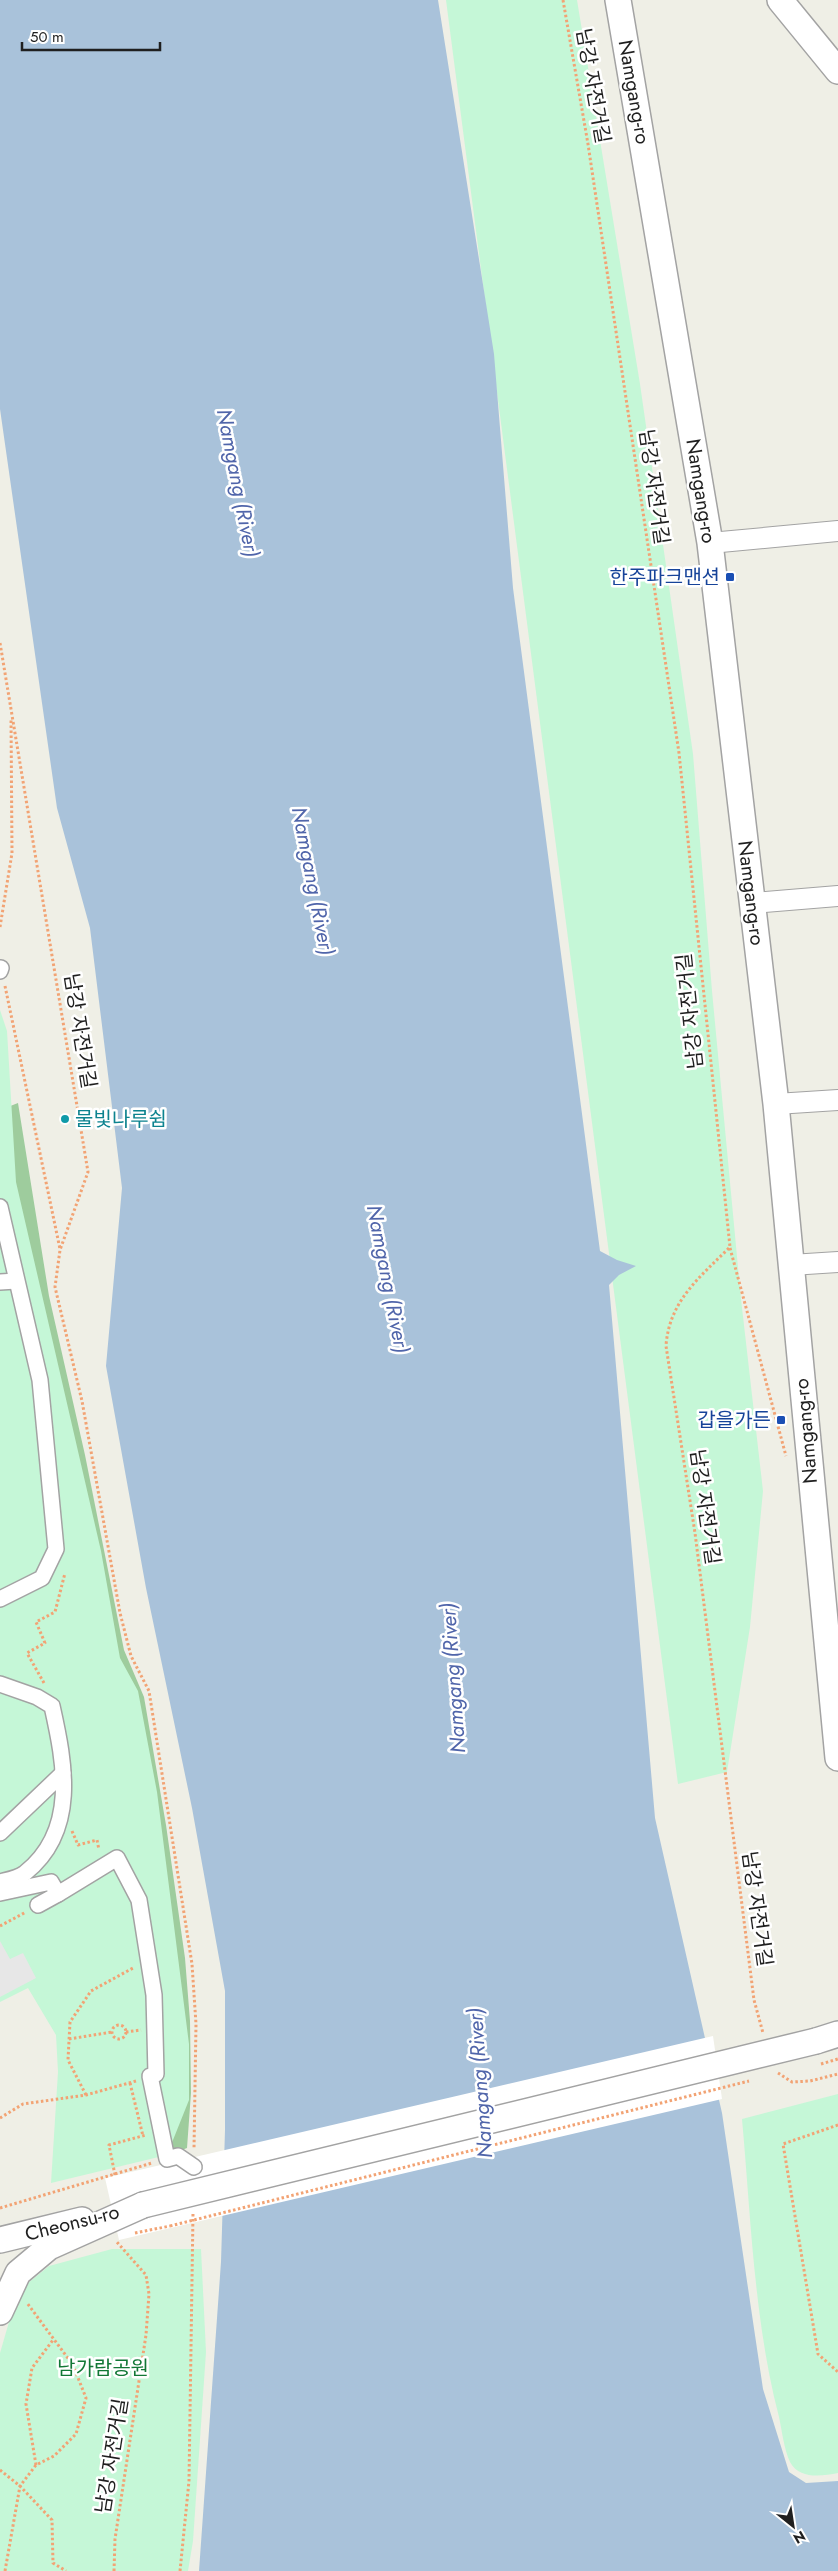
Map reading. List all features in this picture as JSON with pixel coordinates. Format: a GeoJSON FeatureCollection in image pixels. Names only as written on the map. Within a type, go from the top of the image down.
{"type":"FeatureCollection","features":[{"type":"Feature","properties":{"kind":"street","name":"Namgang-ro"},"geometry":{"type":"LineString","coordinates":[[618,0],[710,543],[776,1104],[791,1265],[831,1611],[838,1758]]}},
{"type":"Feature","properties":{"kind":"street"},"geometry":{"type":"LineString","coordinates":[[780,0],[838,71]]}},
{"type":"Feature","properties":{"kind":"street"},"geometry":{"type":"LineString","coordinates":[[710,543],[838,531]]}},
{"type":"Feature","properties":{"kind":"street"},"geometry":{"type":"LineString","coordinates":[[752,903],[838,896]]}},
{"type":"Feature","properties":{"kind":"street"},"geometry":{"type":"LineString","coordinates":[[776,1104],[838,1100]]}},
{"type":"Feature","properties":{"kind":"street"},"geometry":{"type":"LineString","coordinates":[[0,1207],[40,1380],[56,1549],[42,1578],[0,1599]]}},
{"type":"Feature","properties":{"kind":"street"},"geometry":{"type":"LineString","coordinates":[[791,1265],[838,1262]]}},
{"type":"Feature","properties":{"kind":"street"},"geometry":{"type":"LineString","coordinates":[[0,1282],[16,1281]]}},
{"type":"Feature","properties":{"kind":"street"},"geometry":{"type":"LineString","coordinates":[[0,1684],[37,1696],[52,1706],[63,1773],[63,1813],[46,1852],[24,1874],[0,1882]]}},
{"type":"Feature","properties":{"kind":"street"},"geometry":{"type":"LineString","coordinates":[[0,1833],[63,1773]]}},
{"type":"Feature","properties":{"kind":"street"},"geometry":{"type":"LineString","coordinates":[[38,1905],[117,1858],[139,1900],[149,1960],[154,1996],[153,2075],[167,2159],[178,2156],[194,2167]]}},
{"type":"Feature","properties":{"kind":"street"},"geometry":{"type":"LineString","coordinates":[[0,1893],[51,1882],[58,1894]]}},
{"type":"Feature","properties":{"kind":"street"},"geometry":{"type":"LineString","coordinates":[[0,2312],[18,2273],[50,2247],[143,2205],[827,2040]]}},
{"type":"Feature","properties":{"kind":"street","name":"Cheonsu-ro"},"geometry":{"type":"LineString","coordinates":[[0,2240],[143,2205]]}},
{"type":"Feature","properties":{"kind":"path","name":"남강 자전거길"},"geometry":{"type":"LineString","coordinates":[[563,0],[588,144],[679,753],[730,1247],[689,1290],[673,1312],[667,1327],[666,1346],[695,1533],[754,2000]]}},
{"type":"Feature","properties":{"kind":"path","name":"남강 자전거길"},"geometry":{"type":"LineString","coordinates":[[0,643],[88,1172],[60,1250],[0,969]]}},
{"type":"Feature","properties":{"kind":"path"},"geometry":{"type":"LineString","coordinates":[[0,927],[12,853],[11,706]]}},
{"type":"Feature","properties":{"kind":"path"},"geometry":{"type":"LineString","coordinates":[[730,1247],[787,1459]]}},
{"type":"Feature","properties":{"kind":"path"},"geometry":{"type":"LineString","coordinates":[[45,1684],[27,1653],[44,1643],[36,1622],[55,1612],[67,1562],[51,1560]]}},
{"type":"Feature","properties":{"kind":"path"},"geometry":{"type":"LineString","coordinates":[[69,1824],[78,1845],[97,1840],[102,1859]]}},
{"type":"Feature","properties":{"kind":"path"},"geometry":{"type":"LineString","coordinates":[[0,1926],[38,1905]]}},
{"type":"Feature","properties":{"kind":"path"},"geometry":{"type":"LineString","coordinates":[[86,2095],[68,2060],[70,2022],[91,1991],[149,1960]]}},
{"type":"Feature","properties":{"kind":"path"},"geometry":{"type":"LineString","coordinates":[[69,2039],[112,2032],[119,2025],[123,2026],[126,2032],[122,2038],[118,2038],[112,2032]]}},
{"type":"Feature","properties":{"kind":"path"},"geometry":{"type":"LineString","coordinates":[[827,2040],[838,2059]]}},
{"type":"Feature","properties":{"kind":"path"},"geometry":{"type":"LineString","coordinates":[[770,2076],[790,2071]]}},
{"type":"Feature","properties":{"kind":"path"},"geometry":{"type":"LineString","coordinates":[[0,2118],[24,2104],[86,2095],[153,2075]]}},
{"type":"Feature","properties":{"kind":"path"},"geometry":{"type":"LineString","coordinates":[[132,2234],[751,2081]]}},
{"type":"Feature","properties":{"kind":"path"},"geometry":{"type":"LineString","coordinates":[[130,2083],[143,2136]]}},
{"type":"Feature","properties":{"kind":"path"},"geometry":{"type":"LineString","coordinates":[[838,2125],[782,2144],[818,2354],[838,2372]]}},
{"type":"Feature","properties":{"kind":"path"},"geometry":{"type":"LineString","coordinates":[[115,2175],[109,2146],[161,2131]]}},
{"type":"Feature","properties":{"kind":"path"},"geometry":{"type":"LineString","coordinates":[[0,2208],[167,2159]]}},
{"type":"Feature","properties":{"kind":"path","name":"남강 자전거길"},"geometry":{"type":"LineString","coordinates":[[114,2571],[115,2539],[146,2335],[149,2294],[146,2275],[113,2238],[123,2236]]}},
{"type":"Feature","properties":{"kind":"path"},"geometry":{"type":"LineString","coordinates":[[5,2571],[20,2486],[36,2464],[54,2456],[76,2434],[86,2398],[73,2365],[33,2310],[11,2286]]}},
{"type":"Feature","properties":{"kind":"path"},"geometry":{"type":"LineString","coordinates":[[36,2464],[26,2404],[32,2368],[53,2340]]}},
{"type":"Feature","properties":{"kind":"path"},"geometry":{"type":"LineString","coordinates":[[0,2470],[20,2486],[52,2520],[53,2563],[66,2571]]}},
{"type":"Feature","properties":{"kind":"green space"},"geometry":{"type":"Polygon","coordinates":[[[446,0],[577,0],[640,384],[693,754],[712,991],[741,1299],[763,1491],[750,1627],[727,1772],[678,1784],[446,0]]]}},
{"type":"Feature","properties":{"kind":"green space"},"geometry":{"type":"Polygon","coordinates":[[[0,1010],[7,1031],[16,1182],[101,1551],[120,1658],[138,1691],[157,1792],[189,2044],[189,2100],[167,2155],[51,2183],[58,2072],[56,2035],[28,1988],[0,2002],[0,1010]]]}},
{"type":"Feature","properties":{"kind":"green space"},"geometry":{"type":"Polygon","coordinates":[[[18,1103],[49,1296],[85,1455],[124,1650],[144,1697],[166,1825],[185,1958],[190,2021],[191,2093],[187,2148],[172,2154],[0,1110],[18,1103]]]}},
{"type":"Feature","properties":{"kind":"green space"},"geometry":{"type":"Polygon","coordinates":[[[838,2094],[838,2473],[812,2475],[799,2472],[790,2462],[771,2381],[754,2269],[742,2119],[838,2094]]]}},
{"type":"Feature","properties":{"kind":"green space","name":"남가람공원"},"geometry":{"type":"Polygon","coordinates":[[[112,2249],[201,2249],[206,2352],[193,2541],[188,2571],[0,2571],[0,2353],[18,2291],[49,2266],[112,2249]]]}},
{"type":"Feature","properties":{"kind":"shaded area"},"geometry":{"type":"Polygon","coordinates":[[[0,1941],[10,1959],[23,1953],[36,1978],[0,1997],[0,1941]]]}},
{"type":"Feature","properties":{"kind":"water","name":"Namgang (River)"},"geometry":{"type":"Polygon","coordinates":[[[0,0],[438,0],[494,354],[513,588],[600,1251],[617,1260],[636,1266],[619,1275],[609,1285],[655,1818],[722,2113],[763,2389],[789,2472],[806,2483],[838,2481],[838,2571],[199,2571],[221,2262],[225,2130],[225,1991],[192,1808],[146,1588],[106,1366],[122,1188],[90,928],[57,808],[0,409],[0,0]]]}},
{"type":"Feature","properties":{"kind":"pier"},"geometry":{"type":"Polygon","coordinates":[[[713,2036],[722,2099],[119,2240],[105,2178],[713,2036]]]}},
{"type":"Feature","properties":{"kind":"place","name":"한주파크맨션"},"geometry":{"type":"Point","coordinates":[730,577]}},
{"type":"Feature","properties":{"kind":"place","name":"물빛나루쉼"},"geometry":{"type":"Point","coordinates":[65,1119]}},
{"type":"Feature","properties":{"kind":"place","name":"갑을가든"},"geometry":{"type":"Point","coordinates":[781,1420]}}]}
